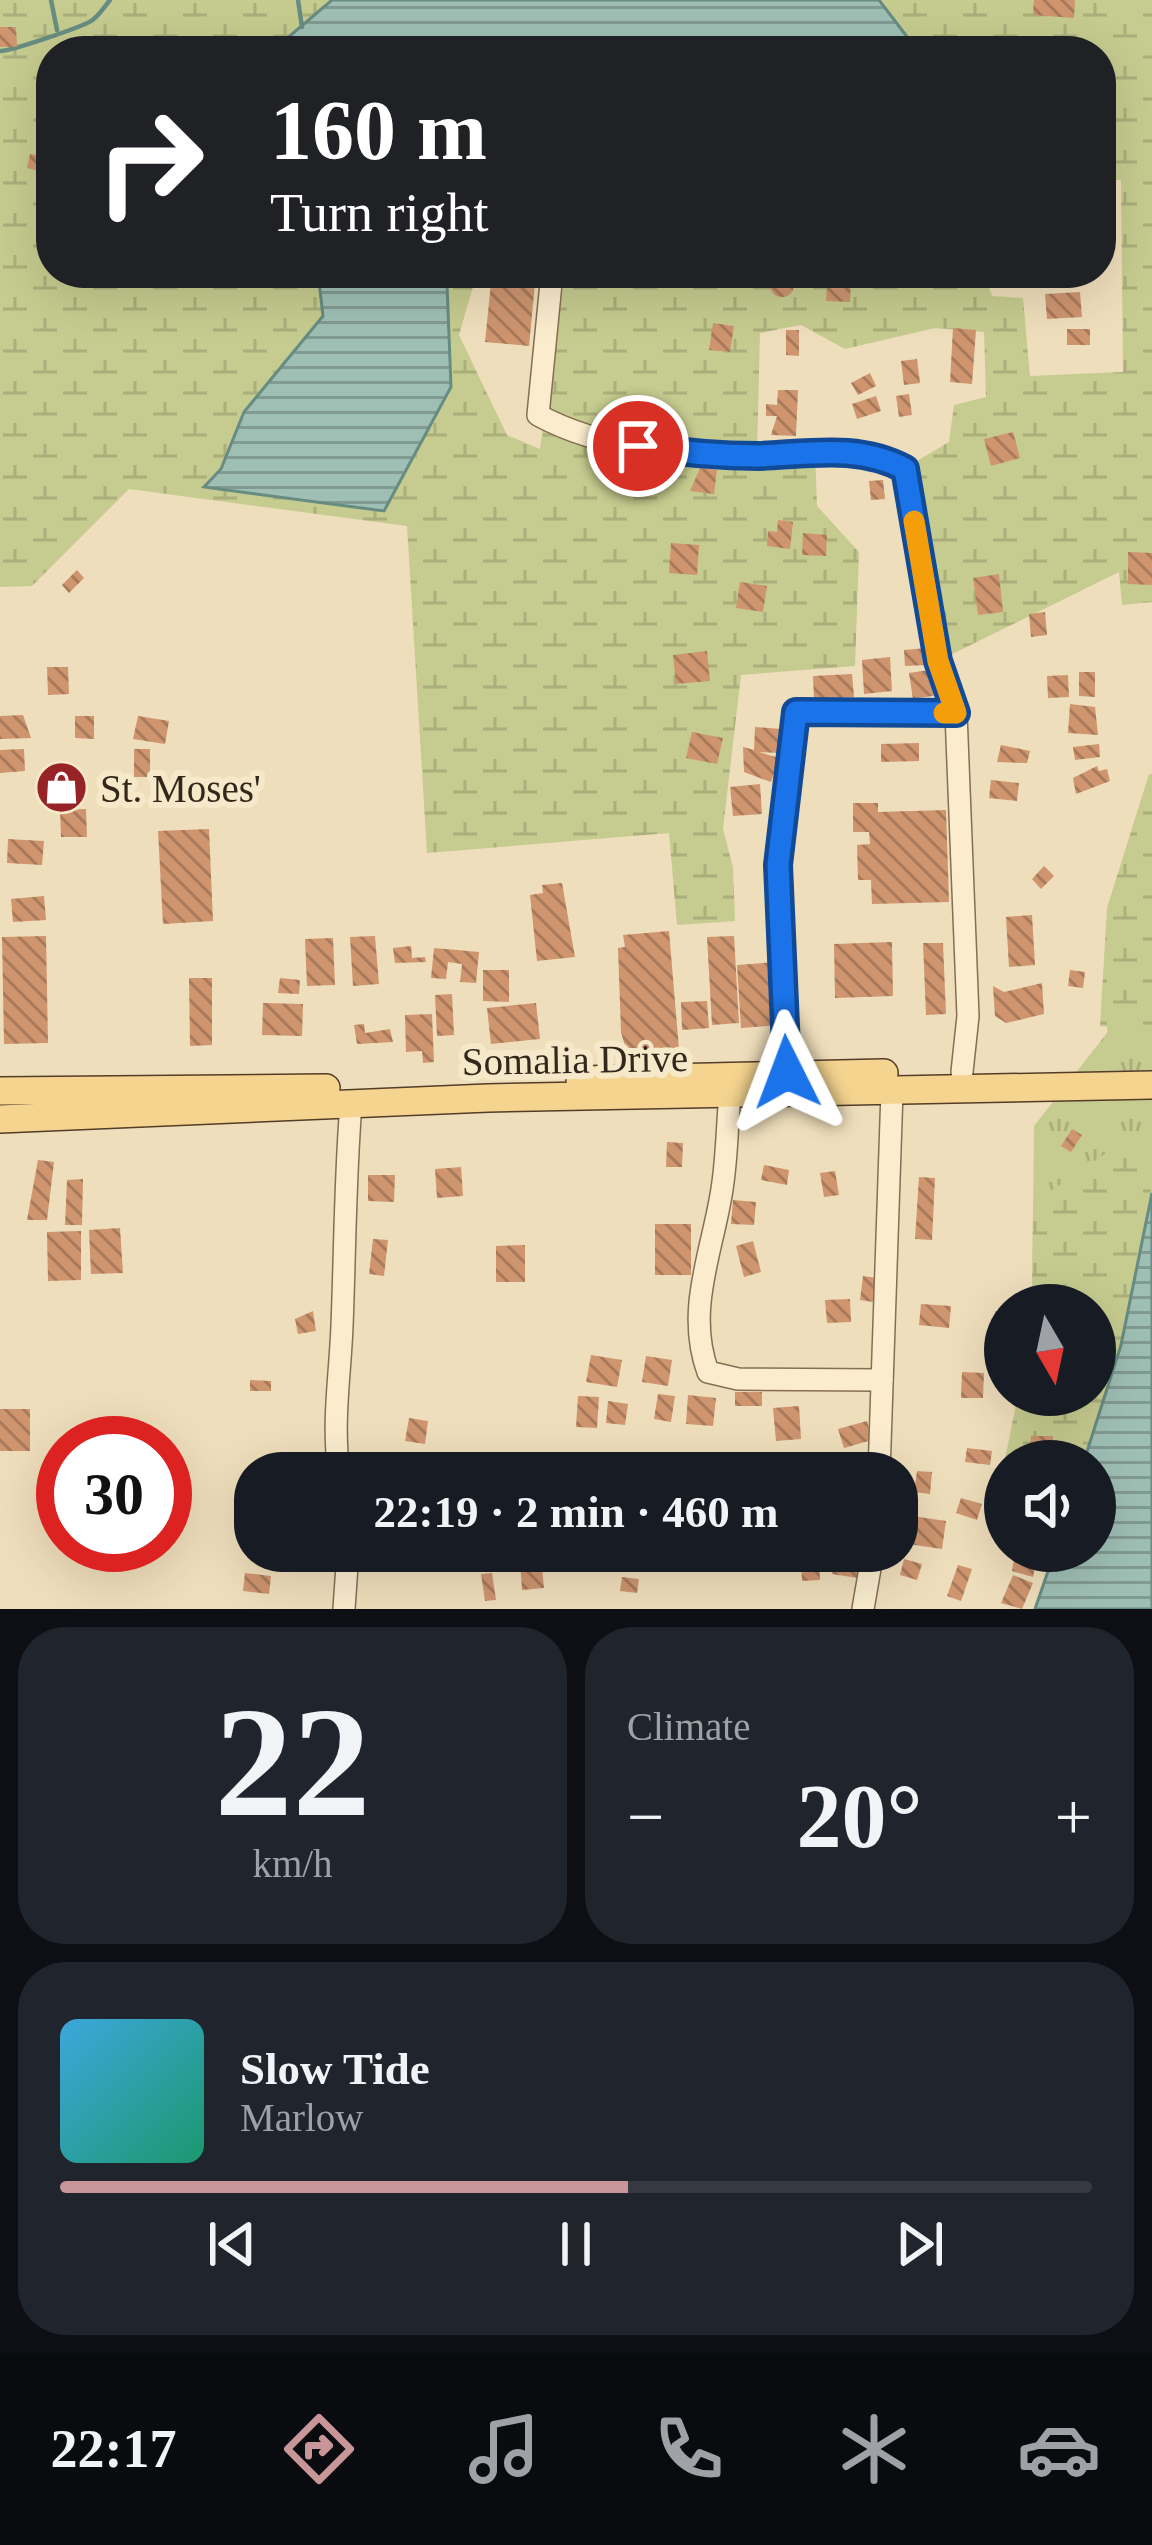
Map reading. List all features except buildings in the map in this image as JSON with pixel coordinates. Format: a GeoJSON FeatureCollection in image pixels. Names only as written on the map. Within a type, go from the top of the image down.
{"type":"FeatureCollection","features":[{"type":"Feature","properties":{"kind":"main road","name":"Somalia Drive"},"geometry":{"type":"LineString","coordinates":[[0,1091],[1152,1067]]}},
{"type":"Feature","properties":{"kind":"main road","name":"Somalia Drive"},"geometry":{"type":"LineString","coordinates":[[0,1119],[351,1104],[1152,1085]]}},
{"type":"Feature","properties":{"kind":"street"},"geometry":{"type":"LineString","coordinates":[[551,288],[538,415],[574,435],[670,451],[882,456],[905,469],[938,661],[956,713],[968,1016],[962,1072]]}},
{"type":"Feature","properties":{"kind":"street"},"geometry":{"type":"LineString","coordinates":[[787,1072],[778,865],[796,712],[956,713]]}},
{"type":"Feature","properties":{"kind":"street"},"geometry":{"type":"LineString","coordinates":[[880,1452],[892,1091]]}},
{"type":"Feature","properties":{"kind":"street"},"geometry":{"type":"LineString","coordinates":[[730,1095],[722,1191],[699,1310],[699,1348],[708,1372],[738,1378],[882,1380]]}},
{"type":"Feature","properties":{"kind":"street"},"geometry":{"type":"LineString","coordinates":[[336,1452],[332,1417],[341,1340],[341,1219],[351,1104]]}},
{"type":"Feature","properties":{"kind":"street"},"geometry":{"type":"LineString","coordinates":[[344,1609],[347,1572]]}},
{"type":"Feature","properties":{"kind":"street"},"geometry":{"type":"LineString","coordinates":[[863,1609],[869,1572]]}},
{"type":"Feature","properties":{"kind":"green space"},"geometry":{"type":"Polygon","coordinates":[[[0,0],[332,0],[290,36],[36,36],[36,288],[320,288],[323,316],[244,412],[221,470],[443,288],[473,288],[459,335],[507,435],[540,449],[563,288],[989,288],[992,296],[1023,298],[1030,376],[1123,372],[1116,36],[907,36],[879,0],[1152,0],[1152,602],[1122,605],[1119,572],[938,661],[905,468],[949,442],[954,405],[986,397],[984,332],[935,328],[845,349],[801,325],[760,333],[757,455],[815,451],[817,506],[859,552],[855,666],[741,675],[723,829],[733,867],[735,921],[677,925],[669,833],[427,853],[407,526],[129,489],[32,586],[0,587],[0,0]]]}},
{"type":"Feature","properties":{"kind":"green space"},"geometry":{"type":"Polygon","coordinates":[[[1149,774],[1152,1032],[1100,1026],[1107,908],[1149,774]]]}},
{"type":"Feature","properties":{"kind":"green space"},"geometry":{"type":"Polygon","coordinates":[[[1152,843],[1152,1193],[1106,1284],[1032,1284],[1034,1126],[1107,1033],[1111,962],[1152,843]]]}},
{"type":"Feature","properties":{"kind":"green space"},"geometry":{"type":"Polygon","coordinates":[[[1109,1151],[1152,1159],[1146,1236],[1116,1360],[1116,1284],[1032,1284],[1033,1203],[1109,1151]]]}},
{"type":"Feature","properties":{"kind":"green space"},"geometry":{"type":"Polygon","coordinates":[[[1014,1416],[1099,1416],[1091,1440],[1009,1440],[1014,1416]]]}},
{"type":"Feature","properties":{"kind":"water"},"geometry":{"type":"Polygon","coordinates":[[[332,0],[879,0],[907,36],[290,36],[332,0]]]}},
{"type":"Feature","properties":{"kind":"water"},"geometry":{"type":"Polygon","coordinates":[[[320,288],[447,288],[451,387],[384,511],[204,487],[221,469],[244,412],[323,316],[320,288]]]}},
{"type":"Feature","properties":{"kind":"water"},"geometry":{"type":"Polygon","coordinates":[[[1152,1193],[1152,1609],[1035,1609],[1048,1572],[1116,1572],[1116,1440],[1091,1440],[1098,1416],[1116,1416],[1116,1361],[1152,1193]]]}},
{"type":"Feature","properties":{"kind":"waterway"},"geometry":{"type":"LineString","coordinates":[[51,0],[57,30]]}},
{"type":"Feature","properties":{"kind":"waterway"},"geometry":{"type":"LineString","coordinates":[[52,36],[85,24],[110,0]]}},
{"type":"Feature","properties":{"kind":"waterway"},"geometry":{"type":"LineString","coordinates":[[298,0],[302,27]]}},
{"type":"Feature","properties":{"kind":"waterway"},"geometry":{"type":"LineString","coordinates":[[0,51],[36,42]]}},
{"type":"Feature","properties":{"kind":"slow traffic"},"geometry":{"type":"LineString","coordinates":[[914,521],[938,661],[956,713],[944,713]]}},
{"type":"Feature","properties":{"kind":"place","name":"St. Moses'"},"geometry":{"type":"Point","coordinates":[61,788]}},
{"type":"Feature","properties":{"kind":"route"},"geometry":{"type":"LineString","coordinates":[[638,446],[757,456],[814,451],[882,456],[905,469],[938,661],[956,713],[796,712],[778,865],[787,1072]]}}]}
